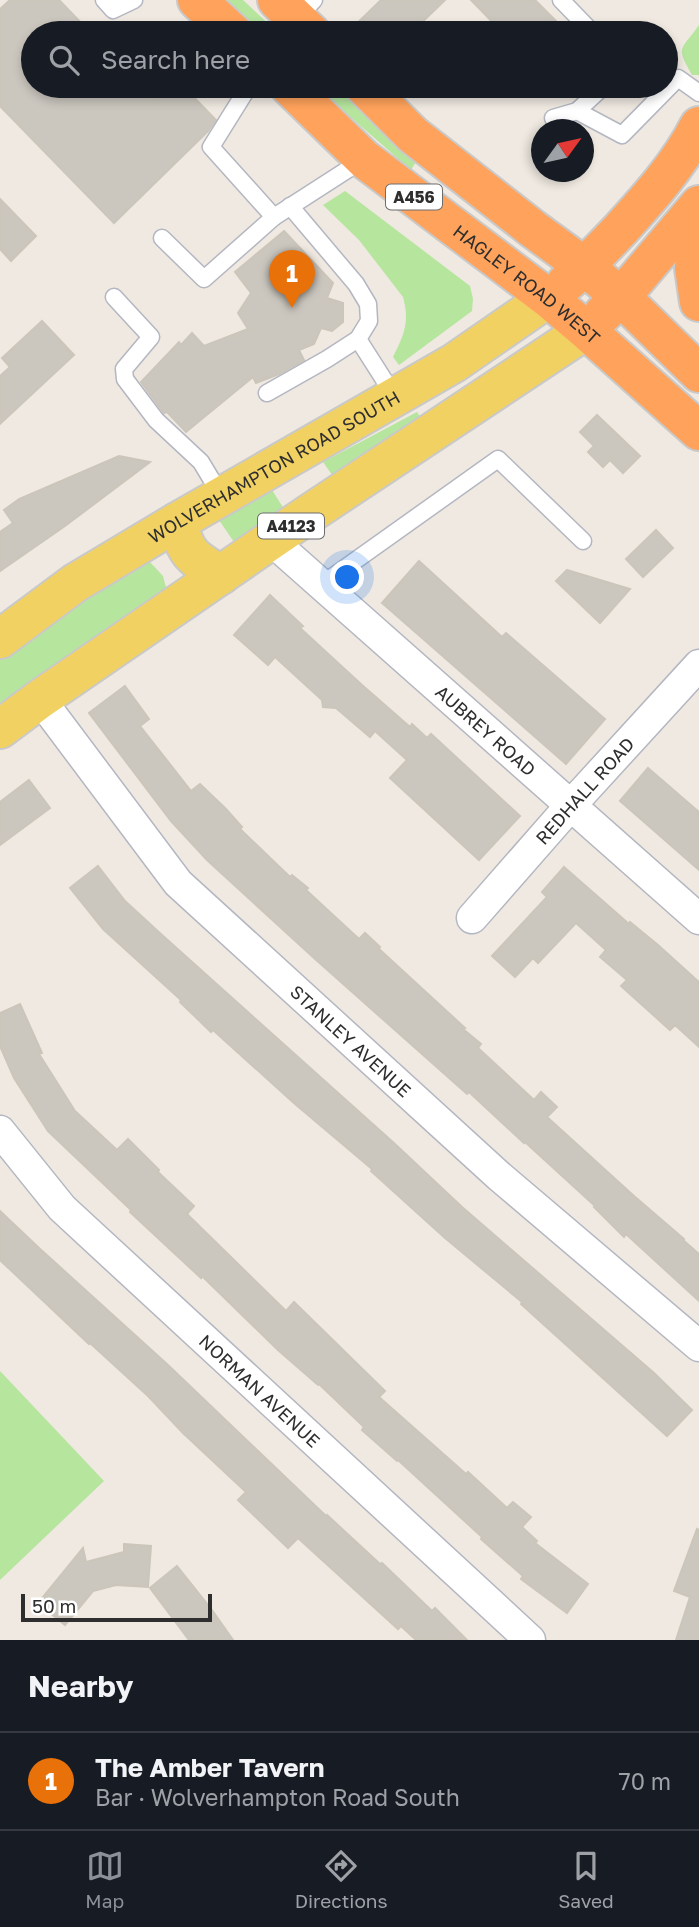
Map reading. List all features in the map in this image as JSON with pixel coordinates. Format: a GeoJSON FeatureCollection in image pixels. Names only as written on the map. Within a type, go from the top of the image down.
{"type":"FeatureCollection","features":[{"type":"Feature","properties":{"kind":"highway"},"geometry":{"type":"LineString","coordinates":[[197,0],[220,21]]}},
{"type":"Feature","properties":{"kind":"highway","name":"HAGLEY ROAD WEST"},"geometry":{"type":"LineString","coordinates":[[301,98],[364,159],[548,298],[699,431]]}},
{"type":"Feature","properties":{"kind":"highway","name":"A456"},"geometry":{"type":"LineString","coordinates":[[376,98],[413,135],[621,297],[699,373]]}},
{"type":"Feature","properties":{"kind":"highway"},"geometry":{"type":"LineString","coordinates":[[548,298],[585,267],[650,198],[699,126]]}},
{"type":"Feature","properties":{"kind":"highway"},"geometry":{"type":"LineString","coordinates":[[586,330],[621,297],[699,205]]}},
{"type":"Feature","properties":{"kind":"highway"},"geometry":{"type":"LineString","coordinates":[[699,212],[694,268],[699,302]]}},
{"type":"Feature","properties":{"kind":"main road","name":"WOLVERHAMPTON ROAD SOUTH"},"geometry":{"type":"LineString","coordinates":[[0,639],[75,583],[464,356],[548,298]]}},
{"type":"Feature","properties":{"kind":"main road","name":"A4123"},"geometry":{"type":"LineString","coordinates":[[0,729],[306,516],[586,330]]}},
{"type":"Feature","properties":{"kind":"main road"},"geometry":{"type":"LineString","coordinates":[[281,463],[300,475],[310,496],[306,516]]}},
{"type":"Feature","properties":{"kind":"main road"},"geometry":{"type":"LineString","coordinates":[[177,522],[183,544],[196,560],[221,575]]}},
{"type":"Feature","properties":{"kind":"street","name":"AUBREY ROAD"},"geometry":{"type":"LineString","coordinates":[[271,540],[699,919]]}},
{"type":"Feature","properties":{"kind":"street","name":"REDHALL ROAD"},"geometry":{"type":"LineString","coordinates":[[472,918],[571,804],[699,665]]}},
{"type":"Feature","properties":{"kind":"street","name":"STANLEY AVENUE"},"geometry":{"type":"LineString","coordinates":[[40,699],[178,883],[499,1176],[699,1346]]}},
{"type":"Feature","properties":{"kind":"street","name":"NORMAN AVENUE"},"geometry":{"type":"LineString","coordinates":[[0,1130],[62,1208],[530,1640]]}},
{"type":"Feature","properties":{"kind":"lane"},"geometry":{"type":"LineString","coordinates":[[104,0],[113,10],[134,0]]}},
{"type":"Feature","properties":{"kind":"lane"},"geometry":{"type":"LineString","coordinates":[[561,0],[581,21]]}},
{"type":"Feature","properties":{"kind":"lane"},"geometry":{"type":"LineString","coordinates":[[678,78],[699,93]]}},
{"type":"Feature","properties":{"kind":"lane"},"geometry":{"type":"LineString","coordinates":[[242,98],[211,148],[274,217]]}},
{"type":"Feature","properties":{"kind":"lane"},"geometry":{"type":"LineString","coordinates":[[553,118],[577,111],[591,98]]}},
{"type":"Feature","properties":{"kind":"lane"},"geometry":{"type":"LineString","coordinates":[[577,111],[622,135],[658,98]]}},
{"type":"Feature","properties":{"kind":"lane"},"geometry":{"type":"LineString","coordinates":[[162,238],[204,279],[274,217],[364,159]]}},
{"type":"Feature","properties":{"kind":"lane"},"geometry":{"type":"LineString","coordinates":[[267,393],[358,339],[369,321],[368,304],[356,284],[290,206]]}},
{"type":"Feature","properties":{"kind":"lane"},"geometry":{"type":"LineString","coordinates":[[114,297],[151,337],[124,369],[125,379],[156,420],[201,462],[222,496]]}},
{"type":"Feature","properties":{"kind":"lane"},"geometry":{"type":"LineString","coordinates":[[358,339],[395,397]]}},
{"type":"Feature","properties":{"kind":"lane"},"geometry":{"type":"LineString","coordinates":[[321,585],[498,459],[583,541]]}},
{"type":"Feature","properties":{"kind":"green space"},"geometry":{"type":"Polygon","coordinates":[[[217,0],[243,0],[265,21],[241,21],[217,0]]]}},
{"type":"Feature","properties":{"kind":"green space"},"geometry":{"type":"Polygon","coordinates":[[[699,25],[699,75],[692,75],[683,58],[682,48],[699,25]]]}},
{"type":"Feature","properties":{"kind":"green space"},"geometry":{"type":"Polygon","coordinates":[[[329,98],[347,98],[417,160],[411,170],[329,98]]]}},
{"type":"Feature","properties":{"kind":"green space"},"geometry":{"type":"Polygon","coordinates":[[[345,191],[470,286],[472,311],[399,365],[393,357],[405,328],[403,297],[359,240],[323,205],[345,191]]]}},
{"type":"Feature","properties":{"kind":"green space"},"geometry":{"type":"Polygon","coordinates":[[[417,412],[423,422],[337,482],[323,462],[417,412]]]}},
{"type":"Feature","properties":{"kind":"green space"},"geometry":{"type":"Polygon","coordinates":[[[272,490],[286,512],[236,545],[219,520],[272,490]]]}},
{"type":"Feature","properties":{"kind":"green space"},"geometry":{"type":"Polygon","coordinates":[[[148,560],[163,576],[168,595],[0,711],[0,658],[148,560]]]}},
{"type":"Feature","properties":{"kind":"green space"},"geometry":{"type":"Polygon","coordinates":[[[0,1371],[104,1481],[0,1580],[0,1371]]]}},
{"type":"Feature","properties":{"kind":"building"},"geometry":{"type":"Polygon","coordinates":[[[10,0],[59,0],[79,21],[21,21],[21,98],[195,98],[216,120],[114,223],[0,106],[0,9],[10,0]]]}},
{"type":"Feature","properties":{"kind":"building"},"geometry":{"type":"Polygon","coordinates":[[[381,0],[445,0],[423,21],[359,21],[381,0]]]}},
{"type":"Feature","properties":{"kind":"building"},"geometry":{"type":"Polygon","coordinates":[[[471,0],[535,0],[556,21],[491,21],[471,0]]]}},
{"type":"Feature","properties":{"kind":"building"},"geometry":{"type":"Polygon","coordinates":[[[0,199],[36,236],[11,261],[0,249],[0,199]]]}},
{"type":"Feature","properties":{"kind":"building"},"geometry":{"type":"Polygon","coordinates":[[[284,231],[333,283],[327,298],[343,303],[343,322],[332,331],[321,328],[314,344],[299,350],[304,360],[256,383],[253,377],[186,432],[167,412],[164,413],[141,382],[179,342],[181,345],[192,333],[204,346],[248,329],[238,313],[251,293],[235,272],[284,231]]]}},
{"type":"Feature","properties":{"kind":"building"},"geometry":{"type":"Polygon","coordinates":[[[42,321],[74,355],[0,424],[0,376],[10,367],[2,358],[42,321]]]}},
{"type":"Feature","properties":{"kind":"building"},"geometry":{"type":"Polygon","coordinates":[[[597,415],[640,456],[623,473],[610,460],[603,467],[588,452],[594,446],[580,432],[597,415]]]}},
{"type":"Feature","properties":{"kind":"building"},"geometry":{"type":"Polygon","coordinates":[[[119,456],[150,462],[0,571],[0,532],[13,523],[4,510],[19,499],[119,456]]]}},
{"type":"Feature","properties":{"kind":"building"},"geometry":{"type":"Polygon","coordinates":[[[656,530],[673,548],[643,577],[626,559],[656,530]]]}},
{"type":"Feature","properties":{"kind":"building"},"geometry":{"type":"Polygon","coordinates":[[[419,561],[502,637],[506,633],[605,719],[566,764],[382,603],[419,561]]]}},
{"type":"Feature","properties":{"kind":"building"},"geometry":{"type":"Polygon","coordinates":[[[567,570],[630,589],[600,623],[556,581],[567,570]]]}},
{"type":"Feature","properties":{"kind":"building"},"geometry":{"type":"Polygon","coordinates":[[[270,595],[303,626],[300,628],[362,685],[410,727],[412,724],[427,738],[431,734],[520,816],[479,860],[390,778],[407,760],[375,731],[370,737],[336,708],[323,707],[322,700],[275,657],[268,665],[234,635],[270,595]]]}},
{"type":"Feature","properties":{"kind":"building"},"geometry":{"type":"Polygon","coordinates":[[[125,686],[149,719],[140,726],[191,791],[200,784],[242,827],[240,829],[290,877],[292,875],[308,888],[306,890],[359,939],[365,933],[465,1028],[463,1029],[481,1044],[478,1048],[534,1100],[541,1092],[557,1107],[547,1117],[699,1254],[699,1301],[626,1234],[624,1237],[595,1206],[525,1142],[469,1092],[467,1094],[207,860],[171,821],[89,713],[125,686]]]}},
{"type":"Feature","properties":{"kind":"building"},"geometry":{"type":"Polygon","coordinates":[[[648,768],[699,812],[699,870],[620,801],[648,768]]]}},
{"type":"Feature","properties":{"kind":"building"},"geometry":{"type":"Polygon","coordinates":[[[29,780],[50,808],[0,845],[0,802],[29,780]]]}},
{"type":"Feature","properties":{"kind":"building"},"geometry":{"type":"Polygon","coordinates":[[[98,866],[125,901],[162,935],[462,1207],[654,1373],[692,1410],[667,1436],[521,1304],[522,1302],[445,1238],[371,1171],[372,1169],[213,1030],[211,1032],[181,1000],[103,929],[70,888],[98,866]]]}},
{"type":"Feature","properties":{"kind":"building"},"geometry":{"type":"Polygon","coordinates":[[[564,867],[699,982],[699,1047],[675,1025],[670,1030],[621,986],[627,980],[600,957],[606,950],[576,923],[538,963],[533,958],[515,977],[492,956],[547,897],[542,892],[564,867]]]}},
{"type":"Feature","properties":{"kind":"building"},"geometry":{"type":"Polygon","coordinates":[[[20,1004],[42,1053],[39,1054],[75,1111],[117,1150],[128,1139],[194,1206],[187,1214],[286,1311],[294,1302],[385,1391],[379,1397],[507,1508],[513,1502],[531,1517],[522,1527],[537,1541],[535,1543],[588,1584],[567,1613],[521,1579],[523,1576],[481,1539],[482,1537],[362,1430],[364,1427],[319,1384],[278,1350],[202,1276],[201,1278],[130,1212],[131,1210],[48,1131],[14,1078],[0,1046],[0,1013],[20,1004]]]}},
{"type":"Feature","properties":{"kind":"building"},"geometry":{"type":"Polygon","coordinates":[[[0,1211],[168,1365],[326,1516],[382,1563],[432,1611],[435,1608],[467,1640],[416,1640],[401,1626],[398,1629],[298,1538],[288,1548],[238,1500],[246,1492],[148,1396],[0,1260],[0,1211]]]}},
{"type":"Feature","properties":{"kind":"building"},"geometry":{"type":"Polygon","coordinates":[[[697,1529],[699,1640],[676,1640],[690,1597],[674,1591],[697,1529]]]}},
{"type":"Feature","properties":{"kind":"building"},"geometry":{"type":"Polygon","coordinates":[[[124,1544],[151,1546],[148,1587],[116,1585],[93,1591],[65,1625],[38,1603],[83,1548],[86,1562],[124,1552],[124,1544]]]}},
{"type":"Feature","properties":{"kind":"building"},"geometry":{"type":"Polygon","coordinates":[[[177,1566],[233,1640],[189,1640],[150,1588],[177,1566]]]}},
{"type":"Feature","properties":{"kind":"place","name":"The Amber Tavern"},"geometry":{"type":"Point","coordinates":[292,308]}}]}
